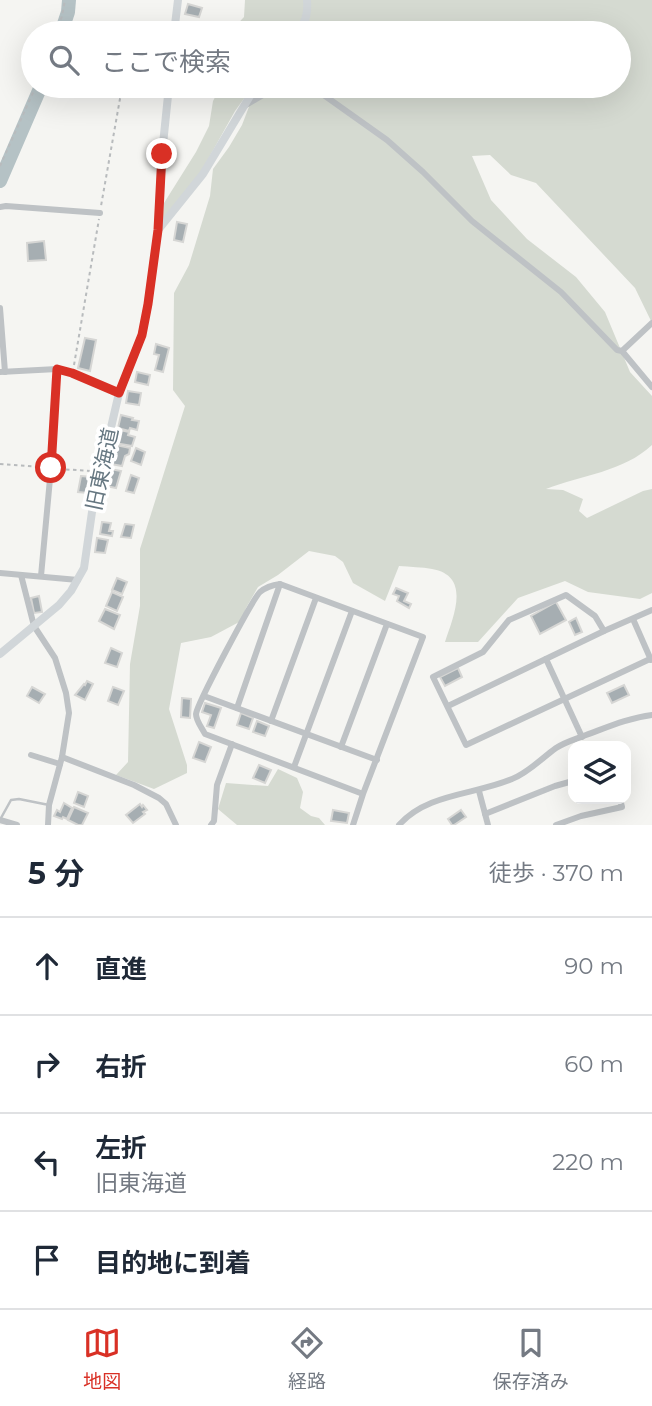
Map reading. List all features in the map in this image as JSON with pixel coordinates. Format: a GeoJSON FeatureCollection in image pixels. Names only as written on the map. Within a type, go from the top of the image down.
{"type":"FeatureCollection","features":[{"type":"Feature","properties":{"kind":"street"},"geometry":{"type":"LineString","coordinates":[[175,21],[178,0]]}},
{"type":"Feature","properties":{"kind":"street"},"geometry":{"type":"LineString","coordinates":[[305,21],[307,0]]}},
{"type":"Feature","properties":{"kind":"street","name":"旧東海道"},"geometry":{"type":"LineString","coordinates":[[0,654],[59,605],[71,591],[83,568],[93,505],[119,393],[142,335],[158,230],[168,98]]}},
{"type":"Feature","properties":{"kind":"street"},"geometry":{"type":"LineString","coordinates":[[158,230],[204,174],[249,98]]}},
{"type":"Feature","properties":{"kind":"street"},"geometry":{"type":"LineString","coordinates":[[245,106],[258,98]]}},
{"type":"Feature","properties":{"kind":"street"},"geometry":{"type":"LineString","coordinates":[[328,98],[387,140],[472,221],[561,292],[617,350],[622,351],[652,387]]}},
{"type":"Feature","properties":{"kind":"street"},"geometry":{"type":"LineString","coordinates":[[0,207],[100,213]]}},
{"type":"Feature","properties":{"kind":"street"},"geometry":{"type":"LineString","coordinates":[[0,308],[2,372],[57,369],[119,393]]}},
{"type":"Feature","properties":{"kind":"street"},"geometry":{"type":"LineString","coordinates":[[622,351],[652,323]]}},
{"type":"Feature","properties":{"kind":"street"},"geometry":{"type":"LineString","coordinates":[[41,576],[57,369]]}},
{"type":"Feature","properties":{"kind":"street"},"geometry":{"type":"LineString","coordinates":[[0,573],[78,580]]}},
{"type":"Feature","properties":{"kind":"street"},"geometry":{"type":"LineString","coordinates":[[21,575],[34,626],[55,658],[69,713],[61,761],[49,805],[48,825]]}},
{"type":"Feature","properties":{"kind":"street"},"geometry":{"type":"LineString","coordinates":[[237,708],[280,584]]}},
{"type":"Feature","properties":{"kind":"street"},"geometry":{"type":"LineString","coordinates":[[353,825],[423,637],[280,584],[272,585],[260,592],[249,610],[204,696],[196,714],[198,722],[205,734],[363,794]]}},
{"type":"Feature","properties":{"kind":"street"},"geometry":{"type":"LineString","coordinates":[[604,631],[594,616],[566,595],[509,620],[483,652],[433,677],[466,745],[651,660],[633,619]]}},
{"type":"Feature","properties":{"kind":"street"},"geometry":{"type":"LineString","coordinates":[[271,721],[316,597]]}},
{"type":"Feature","properties":{"kind":"street"},"geometry":{"type":"LineString","coordinates":[[447,706],[652,610]]}},
{"type":"Feature","properties":{"kind":"street"},"geometry":{"type":"LineString","coordinates":[[293,767],[352,611]]}},
{"type":"Feature","properties":{"kind":"street"},"geometry":{"type":"LineString","coordinates":[[341,747],[387,624]]}},
{"type":"Feature","properties":{"kind":"street"},"geometry":{"type":"LineString","coordinates":[[546,659],[582,737]]}},
{"type":"Feature","properties":{"kind":"street"},"geometry":{"type":"LineString","coordinates":[[204,696],[377,760]]}},
{"type":"Feature","properties":{"kind":"street"},"geometry":{"type":"LineString","coordinates":[[399,825],[408,815],[429,804],[515,778],[559,746],[633,717],[652,715]]}},
{"type":"Feature","properties":{"kind":"street"},"geometry":{"type":"LineString","coordinates":[[211,825],[214,821],[217,785],[232,744]]}},
{"type":"Feature","properties":{"kind":"street"},"geometry":{"type":"LineString","coordinates":[[31,755],[61,761],[134,785],[166,804],[176,825]]}},
{"type":"Feature","properties":{"kind":"street"},"geometry":{"type":"LineString","coordinates":[[485,814],[568,782]]}},
{"type":"Feature","properties":{"kind":"street"},"geometry":{"type":"LineString","coordinates":[[479,790],[488,825]]}},
{"type":"Feature","properties":{"kind":"street"},"geometry":{"type":"LineString","coordinates":[[556,825],[581,816],[622,807],[621,804]]}},
{"type":"Feature","properties":{"kind":"street"},"geometry":{"type":"LineString","coordinates":[[0,820],[17,825]]}},
{"type":"Feature","properties":{"kind":"lane"},"geometry":{"type":"LineString","coordinates":[[0,820],[11,800],[49,805]]}},
{"type":"Feature","properties":{"kind":"path"},"geometry":{"type":"LineString","coordinates":[[60,21],[65,0]]}},
{"type":"Feature","properties":{"kind":"path"},"geometry":{"type":"LineString","coordinates":[[0,166],[31,98]]}},
{"type":"Feature","properties":{"kind":"path"},"geometry":{"type":"LineString","coordinates":[[72,373],[120,98]]}},
{"type":"Feature","properties":{"kind":"shaded area"},"geometry":{"type":"Polygon","coordinates":[[[245,0],[652,0],[652,323],[635,288],[536,183],[511,175],[490,155],[472,156],[491,200],[527,239],[576,277],[605,312],[630,372],[652,396],[652,445],[641,454],[615,467],[546,489],[563,490],[583,499],[579,511],[587,518],[652,489],[652,593],[640,599],[588,592],[565,581],[518,598],[478,642],[445,642],[455,610],[456,589],[452,580],[444,573],[428,568],[399,566],[385,601],[353,583],[343,562],[335,556],[309,551],[258,587],[241,621],[211,637],[181,643],[169,709],[187,765],[187,773],[154,789],[116,775],[128,762],[130,664],[140,606],[140,549],[185,406],[173,390],[174,293],[189,265],[210,196],[213,169],[242,125],[252,98],[631,98],[631,21],[240,21],[244,17],[245,0]]]}},
{"type":"Feature","properties":{"kind":"shaded area"},"geometry":{"type":"Polygon","coordinates":[[[215,98],[244,98],[202,170],[162,225],[164,203],[209,126],[215,98]]]}},
{"type":"Feature","properties":{"kind":"shaded area"},"geometry":{"type":"Polygon","coordinates":[[[278,769],[297,778],[303,792],[300,808],[319,818],[325,825],[237,825],[218,809],[226,783],[268,786],[278,769]]]}},
{"type":"Feature","properties":{"kind":"building"},"geometry":{"type":"Polygon","coordinates":[[[188,4],[202,8],[199,17],[185,14],[188,4]]]}},
{"type":"Feature","properties":{"kind":"building"},"geometry":{"type":"Polygon","coordinates":[[[177,222],[187,224],[183,242],[174,240],[177,222]]]}},
{"type":"Feature","properties":{"kind":"building"},"geometry":{"type":"Polygon","coordinates":[[[44,241],[46,260],[28,261],[27,243],[44,241]]]}},
{"type":"Feature","properties":{"kind":"building"},"geometry":{"type":"Polygon","coordinates":[[[85,338],[96,340],[90,371],[78,368],[85,338]]]}},
{"type":"Feature","properties":{"kind":"building"},"geometry":{"type":"Polygon","coordinates":[[[156,344],[169,348],[163,372],[155,370],[159,355],[154,354],[156,344]]]}},
{"type":"Feature","properties":{"kind":"building"},"geometry":{"type":"Polygon","coordinates":[[[137,372],[150,375],[148,385],[135,382],[137,372]]]}},
{"type":"Feature","properties":{"kind":"building"},"geometry":{"type":"Polygon","coordinates":[[[128,391],[141,393],[139,405],[126,403],[128,391]]]}},
{"type":"Feature","properties":{"kind":"building"},"geometry":{"type":"Polygon","coordinates":[[[121,415],[139,421],[137,430],[118,428],[121,415]]]}},
{"type":"Feature","properties":{"kind":"building"},"geometry":{"type":"Polygon","coordinates":[[[120,430],[135,437],[132,446],[115,443],[120,430]]]}},
{"type":"Feature","properties":{"kind":"building"},"geometry":{"type":"Polygon","coordinates":[[[116,445],[130,448],[122,466],[111,464],[116,445]]]}},
{"type":"Feature","properties":{"kind":"building"},"geometry":{"type":"Polygon","coordinates":[[[136,448],[145,452],[141,465],[131,461],[136,448]]]}},
{"type":"Feature","properties":{"kind":"building"},"geometry":{"type":"Polygon","coordinates":[[[110,469],[121,471],[116,488],[106,486],[110,469]]]}},
{"type":"Feature","properties":{"kind":"building"},"geometry":{"type":"Polygon","coordinates":[[[131,475],[139,478],[134,493],[126,491],[131,475]]]}},
{"type":"Feature","properties":{"kind":"building"},"geometry":{"type":"Polygon","coordinates":[[[81,476],[91,477],[88,493],[78,492],[81,476]]]}},
{"type":"Feature","properties":{"kind":"building"},"geometry":{"type":"Polygon","coordinates":[[[102,522],[111,523],[109,531],[113,531],[112,536],[100,534],[102,522]]]}},
{"type":"Feature","properties":{"kind":"building"},"geometry":{"type":"Polygon","coordinates":[[[125,524],[134,525],[131,538],[121,537],[125,524]]]}},
{"type":"Feature","properties":{"kind":"building"},"geometry":{"type":"Polygon","coordinates":[[[97,538],[108,540],[105,553],[95,552],[97,538]]]}},
{"type":"Feature","properties":{"kind":"building"},"geometry":{"type":"Polygon","coordinates":[[[117,578],[127,582],[122,594],[112,590],[117,578]]]}},
{"type":"Feature","properties":{"kind":"building"},"geometry":{"type":"Polygon","coordinates":[[[396,588],[408,593],[404,601],[411,604],[409,608],[397,601],[399,596],[393,594],[396,588]]]}},
{"type":"Feature","properties":{"kind":"building"},"geometry":{"type":"Polygon","coordinates":[[[112,592],[123,597],[117,611],[106,606],[112,592]]]}},
{"type":"Feature","properties":{"kind":"building"},"geometry":{"type":"Polygon","coordinates":[[[39,596],[42,612],[34,613],[31,598],[39,596]]]}},
{"type":"Feature","properties":{"kind":"building"},"geometry":{"type":"Polygon","coordinates":[[[556,602],[566,620],[540,634],[531,616],[556,602]]]}},
{"type":"Feature","properties":{"kind":"building"},"geometry":{"type":"Polygon","coordinates":[[[105,609],[120,615],[114,629],[99,621],[105,609]]]}},
{"type":"Feature","properties":{"kind":"building"},"geometry":{"type":"Polygon","coordinates":[[[576,618],[582,632],[575,635],[569,622],[576,618]]]}},
{"type":"Feature","properties":{"kind":"building"},"geometry":{"type":"Polygon","coordinates":[[[111,648],[122,653],[117,667],[105,663],[111,648]]]}},
{"type":"Feature","properties":{"kind":"building"},"geometry":{"type":"Polygon","coordinates":[[[458,668],[462,677],[445,686],[440,677],[458,668]]]}},
{"type":"Feature","properties":{"kind":"building"},"geometry":{"type":"Polygon","coordinates":[[[87,681],[93,684],[85,700],[75,695],[87,681]]]}},
{"type":"Feature","properties":{"kind":"building"},"geometry":{"type":"Polygon","coordinates":[[[624,685],[629,695],[612,703],[607,693],[624,685]]]}},
{"type":"Feature","properties":{"kind":"building"},"geometry":{"type":"Polygon","coordinates":[[[32,687],[45,694],[39,703],[27,696],[32,687]]]}},
{"type":"Feature","properties":{"kind":"building"},"geometry":{"type":"Polygon","coordinates":[[[113,687],[124,691],[118,705],[108,701],[113,687]]]}},
{"type":"Feature","properties":{"kind":"building"},"geometry":{"type":"Polygon","coordinates":[[[182,698],[191,699],[190,718],[181,717],[182,698]]]}},
{"type":"Feature","properties":{"kind":"building"},"geometry":{"type":"Polygon","coordinates":[[[205,703],[221,708],[214,728],[207,726],[211,715],[202,712],[205,703]]]}},
{"type":"Feature","properties":{"kind":"building"},"geometry":{"type":"Polygon","coordinates":[[[241,713],[253,718],[249,729],[237,725],[241,713]]]}},
{"type":"Feature","properties":{"kind":"building"},"geometry":{"type":"Polygon","coordinates":[[[257,721],[269,726],[265,736],[253,732],[257,721]]]}},
{"type":"Feature","properties":{"kind":"building"},"geometry":{"type":"Polygon","coordinates":[[[199,742],[211,747],[205,762],[193,758],[199,742]]]}},
{"type":"Feature","properties":{"kind":"building"},"geometry":{"type":"Polygon","coordinates":[[[259,765],[271,770],[265,783],[253,778],[259,765]]]}},
{"type":"Feature","properties":{"kind":"building"},"geometry":{"type":"Polygon","coordinates":[[[78,792],[88,796],[84,807],[74,803],[78,792]]]}},
{"type":"Feature","properties":{"kind":"building"},"geometry":{"type":"Polygon","coordinates":[[[64,803],[72,808],[67,819],[54,816],[57,810],[60,812],[64,803]]]}},
{"type":"Feature","properties":{"kind":"building"},"geometry":{"type":"Polygon","coordinates":[[[140,804],[147,810],[133,823],[126,815],[140,804]]]}},
{"type":"Feature","properties":{"kind":"building"},"geometry":{"type":"Polygon","coordinates":[[[74,807],[88,813],[82,825],[68,820],[74,807]]]}},
{"type":"Feature","properties":{"kind":"building"},"geometry":{"type":"Polygon","coordinates":[[[333,810],[349,813],[347,823],[331,821],[333,810]]]}},
{"type":"Feature","properties":{"kind":"building"},"geometry":{"type":"Polygon","coordinates":[[[461,810],[466,817],[452,825],[448,819],[461,810]]]}},
{"type":"Feature","properties":{"kind":"waterway"},"geometry":{"type":"LineString","coordinates":[[65,21],[69,0]]}},
{"type":"Feature","properties":{"kind":"waterway"},"geometry":{"type":"LineString","coordinates":[[0,181],[36,98]]}},
{"type":"Feature","properties":{"kind":"route"},"geometry":{"type":"LineString","coordinates":[[51,468],[57,369],[119,393],[142,335],[158,230],[162,154]]}}]}
